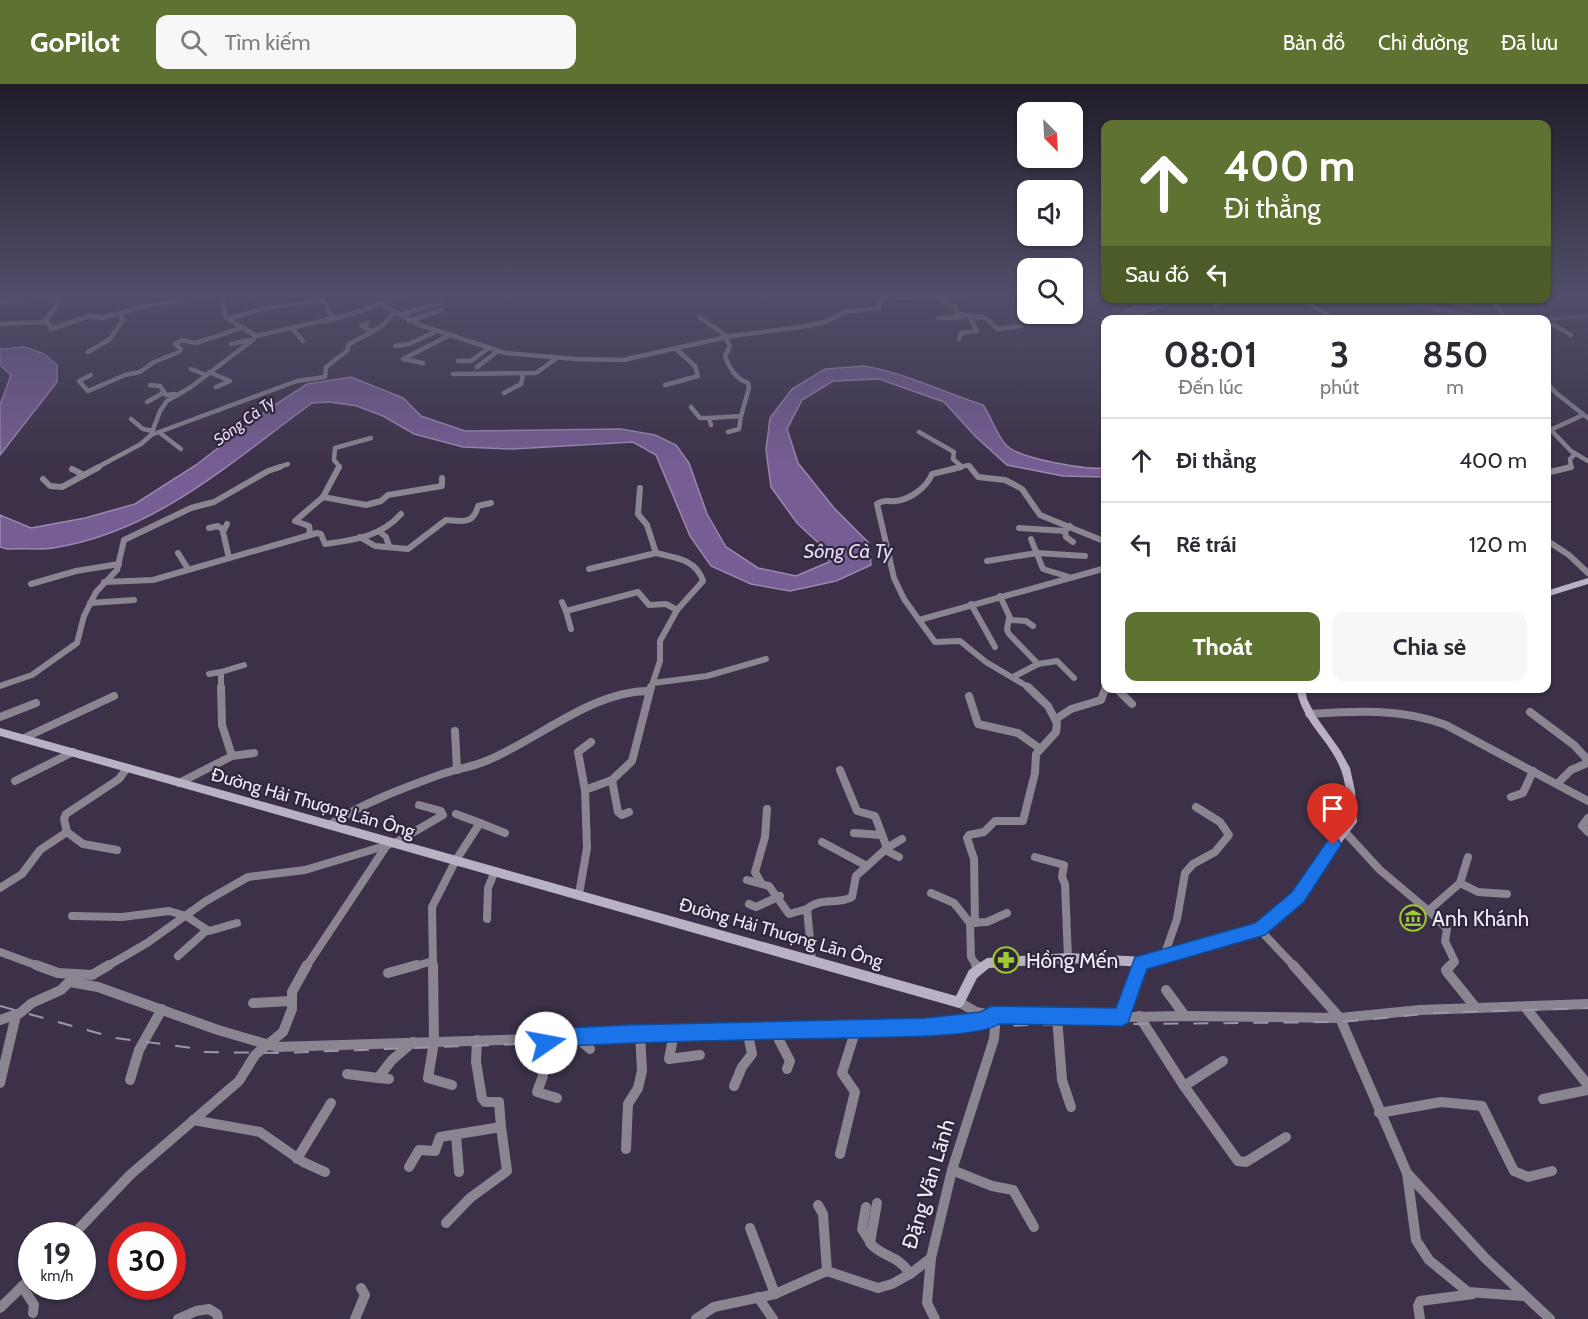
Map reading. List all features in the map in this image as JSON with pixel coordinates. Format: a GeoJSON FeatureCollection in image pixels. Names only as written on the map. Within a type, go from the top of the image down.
{"type":"FeatureCollection","features":[{"type":"Feature","properties":{"kind":"street"},"geometry":{"type":"LineString","coordinates":[[91,375],[79,381],[88,391],[128,374],[138,373],[154,362],[179,352]]}},
{"type":"Feature","properties":{"kind":"street"},"geometry":{"type":"LineString","coordinates":[[43,479],[50,486],[57,488],[138,446],[152,433],[164,404],[237,352]]}},
{"type":"Feature","properties":{"kind":"street"},"geometry":{"type":"LineString","coordinates":[[131,419],[143,429],[152,433],[160,433],[297,381],[325,377],[326,367],[346,352]]}},
{"type":"Feature","properties":{"kind":"street"},"geometry":{"type":"LineString","coordinates":[[417,352],[402,359],[423,363]]}},
{"type":"Feature","properties":{"kind":"street"},"geometry":{"type":"LineString","coordinates":[[458,362],[470,362],[484,352]]}},
{"type":"Feature","properties":{"kind":"street"},"geometry":{"type":"LineString","coordinates":[[477,367],[497,352]]}},
{"type":"Feature","properties":{"kind":"street"},"geometry":{"type":"LineString","coordinates":[[503,352],[557,358],[626,360],[664,352]]}},
{"type":"Feature","properties":{"kind":"street"},"geometry":{"type":"LineString","coordinates":[[665,385],[698,376],[695,366],[679,352]]}},
{"type":"Feature","properties":{"kind":"street"},"geometry":{"type":"LineString","coordinates":[[727,352],[724,356],[729,368],[739,381],[749,386],[740,428],[728,432]]}},
{"type":"Feature","properties":{"kind":"street"},"geometry":{"type":"LineString","coordinates":[[453,374],[523,375],[538,372],[557,358]]}},
{"type":"Feature","properties":{"kind":"street"},"geometry":{"type":"LineString","coordinates":[[190,369],[230,381],[216,387]]}},
{"type":"Feature","properties":{"kind":"street"},"geometry":{"type":"LineString","coordinates":[[504,393],[521,384],[523,375]]}},
{"type":"Feature","properties":{"kind":"street"},"geometry":{"type":"LineString","coordinates":[[150,386],[160,386],[164,393],[169,395],[180,393]]}},
{"type":"Feature","properties":{"kind":"street"},"geometry":{"type":"LineString","coordinates":[[1551,388],[1586,417]]}},
{"type":"Feature","properties":{"kind":"street"},"geometry":{"type":"LineString","coordinates":[[147,402],[164,393]]}},
{"type":"Feature","properties":{"kind":"street"},"geometry":{"type":"LineString","coordinates":[[691,407],[700,418],[741,416]]}},
{"type":"Feature","properties":{"kind":"street"},"geometry":{"type":"LineString","coordinates":[[1551,430],[1564,426],[1572,418],[1586,417]]}},
{"type":"Feature","properties":{"kind":"street"},"geometry":{"type":"LineString","coordinates":[[709,418],[711,425]]}},
{"type":"Feature","properties":{"kind":"street"},"geometry":{"type":"LineString","coordinates":[[919,432],[954,452],[953,459],[960,465]]}},
{"type":"Feature","properties":{"kind":"street"},"geometry":{"type":"LineString","coordinates":[[160,433],[181,449]]}},
{"type":"Feature","properties":{"kind":"street"},"geometry":{"type":"LineString","coordinates":[[1551,433],[1575,454],[1588,460]]}},
{"type":"Feature","properties":{"kind":"street"},"geometry":{"type":"LineString","coordinates":[[307,536],[310,532],[309,526],[297,522],[296,519],[322,497],[339,468],[334,460],[336,447],[371,438]]}},
{"type":"Feature","properties":{"kind":"street"},"geometry":{"type":"LineString","coordinates":[[1551,473],[1571,467],[1570,459],[1575,454]]}},
{"type":"Feature","properties":{"kind":"street"},"geometry":{"type":"LineString","coordinates":[[0,686],[32,675],[76,644],[90,603],[104,582],[116,572],[124,540],[191,508],[214,502],[268,471],[288,464]]}},
{"type":"Feature","properties":{"kind":"street"},"geometry":{"type":"LineString","coordinates":[[978,969],[971,957],[974,859],[967,838],[969,835],[984,832],[995,821],[1023,821],[1035,773],[1036,754],[1058,727],[1056,719],[1034,688],[971,654],[960,641],[934,642],[901,596],[890,570],[877,504],[882,500],[897,501],[927,486],[934,473],[960,465],[971,466],[978,477],[1005,480],[1019,487],[1040,515],[1101,540]]}},
{"type":"Feature","properties":{"kind":"street"},"geometry":{"type":"LineString","coordinates":[[72,469],[84,475]]}},
{"type":"Feature","properties":{"kind":"street"},"geometry":{"type":"LineString","coordinates":[[322,497],[353,505],[375,502],[381,501],[388,495],[442,486],[442,478]]}},
{"type":"Feature","properties":{"kind":"street"},"geometry":{"type":"LineString","coordinates":[[640,488],[638,514],[647,525],[656,553]]}},
{"type":"Feature","properties":{"kind":"street"},"geometry":{"type":"LineString","coordinates":[[360,537],[375,546],[408,549],[446,520],[458,522],[473,520],[476,517],[478,506],[491,503]]}},
{"type":"Feature","properties":{"kind":"street"},"geometry":{"type":"LineString","coordinates":[[104,582],[148,581],[320,533],[325,544],[360,537],[380,532],[396,522],[401,514]]}},
{"type":"Feature","properties":{"kind":"street"},"geometry":{"type":"LineString","coordinates":[[223,530],[227,524]]}},
{"type":"Feature","properties":{"kind":"street"},"geometry":{"type":"LineString","coordinates":[[209,528],[218,526],[223,530],[229,558]]}},
{"type":"Feature","properties":{"kind":"street"},"geometry":{"type":"LineString","coordinates":[[1019,528],[1067,528]]}},
{"type":"Feature","properties":{"kind":"street"},"geometry":{"type":"LineString","coordinates":[[1067,528],[1065,536],[1073,542]]}},
{"type":"Feature","properties":{"kind":"street"},"geometry":{"type":"LineString","coordinates":[[380,532],[386,537],[388,546]]}},
{"type":"Feature","properties":{"kind":"street"},"geometry":{"type":"LineString","coordinates":[[1032,539],[1041,567],[1069,577]]}},
{"type":"Feature","properties":{"kind":"street"},"geometry":{"type":"LineString","coordinates":[[1551,543],[1569,555],[1576,565],[1588,573]]}},
{"type":"Feature","properties":{"kind":"street"},"geometry":{"type":"LineString","coordinates":[[178,553],[188,570]]}},
{"type":"Feature","properties":{"kind":"street"},"geometry":{"type":"LineString","coordinates":[[585,790],[612,780],[627,768],[633,759],[660,661],[660,641],[677,610],[701,584],[701,573],[697,566],[691,562],[656,553],[589,569]]}},
{"type":"Feature","properties":{"kind":"street"},"geometry":{"type":"LineString","coordinates":[[987,561],[1037,553],[1085,556]]}},
{"type":"Feature","properties":{"kind":"street"},"geometry":{"type":"LineString","coordinates":[[31,584],[76,571],[119,564]]}},
{"type":"Feature","properties":{"kind":"street"},"geometry":{"type":"LineString","coordinates":[[919,620],[1101,569]]}},
{"type":"Feature","properties":{"kind":"street"},"geometry":{"type":"LineString","coordinates":[[1052,582],[1054,573]]}},
{"type":"Feature","properties":{"kind":"street"},"geometry":{"type":"LineString","coordinates":[[1551,592],[1588,581]]}},
{"type":"Feature","properties":{"kind":"street"},"geometry":{"type":"LineString","coordinates":[[566,611],[638,592],[649,605],[666,604],[677,610]]}},
{"type":"Feature","properties":{"kind":"street"},"geometry":{"type":"LineString","coordinates":[[1000,596],[1009,618],[1014,622],[1028,621],[1033,626]]}},
{"type":"Feature","properties":{"kind":"street"},"geometry":{"type":"LineString","coordinates":[[90,603],[134,600]]}},
{"type":"Feature","properties":{"kind":"street"},"geometry":{"type":"LineString","coordinates":[[562,603],[570,629]]}},
{"type":"Feature","properties":{"kind":"street"},"geometry":{"type":"LineString","coordinates":[[971,604],[995,647]]}},
{"type":"Feature","properties":{"kind":"street"},"geometry":{"type":"LineString","coordinates":[[1009,618],[1007,630],[1009,634],[1038,664]]}},
{"type":"Feature","properties":{"kind":"street"},"geometry":{"type":"LineString","coordinates":[[329,825],[354,810],[457,770],[474,766],[510,750],[601,702],[634,691],[707,676],[766,659]]}},
{"type":"Feature","properties":{"kind":"street"},"geometry":{"type":"LineString","coordinates":[[1015,676],[1038,664],[1057,661],[1074,678]]}},
{"type":"Feature","properties":{"kind":"street"},"geometry":{"type":"LineString","coordinates":[[209,674],[244,665]]}},
{"type":"Feature","properties":{"kind":"street"},"geometry":{"type":"LineString","coordinates":[[221,672],[222,725],[232,756]]}},
{"type":"Feature","properties":{"kind":"street"},"geometry":{"type":"LineString","coordinates":[[1056,719],[1071,709],[1101,700],[1105,693]]}},
{"type":"Feature","properties":{"kind":"street"},"geometry":{"type":"LineString","coordinates":[[1121,693],[1132,704]]}},
{"type":"Feature","properties":{"kind":"street"},"geometry":{"type":"LineString","coordinates":[[992,1017],[976,1012],[959,1002],[978,969],[987,963],[1068,958],[1141,962],[1259,929],[1298,897],[1327,852],[1352,822],[1343,763],[1309,714],[1301,693]]}},
{"type":"Feature","properties":{"kind":"street"},"geometry":{"type":"LineString","coordinates":[[24,738],[114,696]]}},
{"type":"Feature","properties":{"kind":"street"},"geometry":{"type":"LineString","coordinates":[[969,696],[973,720],[982,726],[1017,733],[1039,748]]}},
{"type":"Feature","properties":{"kind":"street"},"geometry":{"type":"LineString","coordinates":[[0,717],[36,703]]}},
{"type":"Feature","properties":{"kind":"street"},"geometry":{"type":"LineString","coordinates":[[1309,714],[1377,710],[1426,717],[1446,725],[1588,801]]}},
{"type":"Feature","properties":{"kind":"street"},"geometry":{"type":"LineString","coordinates":[[1530,712],[1582,752],[1587,759],[1587,765],[1570,770],[1557,784]]}},
{"type":"Feature","properties":{"kind":"street"},"geometry":{"type":"LineString","coordinates":[[455,731],[457,770]]}},
{"type":"Feature","properties":{"kind":"street","name":"Đường Hải Thượng Lãn Ông"},"geometry":{"type":"LineString","coordinates":[[0,732],[959,1002]]}},
{"type":"Feature","properties":{"kind":"street"},"geometry":{"type":"LineString","coordinates":[[579,894],[587,848],[585,790],[578,752],[591,742]]}},
{"type":"Feature","properties":{"kind":"street"},"geometry":{"type":"LineString","coordinates":[[15,781],[73,752]]}},
{"type":"Feature","properties":{"kind":"street"},"geometry":{"type":"LineString","coordinates":[[179,783],[232,756],[254,753]]}},
{"type":"Feature","properties":{"kind":"street"},"geometry":{"type":"LineString","coordinates":[[117,850],[83,844],[67,832],[64,819],[66,814],[119,779],[128,768]]}},
{"type":"Feature","properties":{"kind":"street"},"geometry":{"type":"LineString","coordinates":[[840,770],[857,811],[861,814],[875,816],[886,849],[899,857]]}},
{"type":"Feature","properties":{"kind":"street"},"geometry":{"type":"LineString","coordinates":[[1511,797],[1523,793],[1533,771]]}},
{"type":"Feature","properties":{"kind":"street"},"geometry":{"type":"LineString","coordinates":[[612,780],[618,812],[622,815],[629,812]]}},
{"type":"Feature","properties":{"kind":"street"},"geometry":{"type":"LineString","coordinates":[[1311,807],[1341,802],[1350,803]]}},
{"type":"Feature","properties":{"kind":"street"},"geometry":{"type":"LineString","coordinates":[[0,1020],[16,1015],[32,1003],[56,993],[73,979],[96,973],[147,943],[213,897],[252,876],[305,870],[390,843],[443,815],[441,811],[418,805]]}},
{"type":"Feature","properties":{"kind":"street"},"geometry":{"type":"LineString","coordinates":[[1164,956],[1176,919],[1185,873],[1193,864],[1215,852],[1229,835],[1222,824],[1196,807]]}},
{"type":"Feature","properties":{"kind":"street"},"geometry":{"type":"LineString","coordinates":[[760,881],[755,872],[765,837],[767,809]]}},
{"type":"Feature","properties":{"kind":"street"},"geometry":{"type":"LineString","coordinates":[[456,814],[505,833]]}},
{"type":"Feature","properties":{"kind":"street"},"geometry":{"type":"LineString","coordinates":[[1588,818],[1582,826],[1588,832]]}},
{"type":"Feature","properties":{"kind":"street"},"geometry":{"type":"LineString","coordinates":[[452,1085],[428,1078],[434,1042],[432,907],[456,860],[480,823]]}},
{"type":"Feature","properties":{"kind":"street"},"geometry":{"type":"LineString","coordinates":[[0,888],[22,874],[40,850],[67,832]]}},
{"type":"Feature","properties":{"kind":"street"},"geometry":{"type":"LineString","coordinates":[[1345,832],[1360,845],[1379,869],[1447,929],[1445,941],[1455,962],[1446,970],[1476,1008]]}},
{"type":"Feature","properties":{"kind":"street"},"geometry":{"type":"LineString","coordinates":[[854,833],[881,835]]}},
{"type":"Feature","properties":{"kind":"street"},"geometry":{"type":"LineString","coordinates":[[747,880],[767,883],[780,896],[789,914],[807,909],[814,902],[844,901],[852,897],[855,891],[855,876],[886,849],[902,839]]}},
{"type":"Feature","properties":{"kind":"street"},"geometry":{"type":"LineString","coordinates":[[822,842],[867,866]]}},
{"type":"Feature","properties":{"kind":"street"},"geometry":{"type":"LineString","coordinates":[[85,1222],[115,1189],[239,1082],[255,1055],[283,1032],[292,1009],[292,992],[311,957],[390,843]]}},
{"type":"Feature","properties":{"kind":"street"},"geometry":{"type":"LineString","coordinates":[[1428,911],[1460,883],[1468,857]]}},
{"type":"Feature","properties":{"kind":"street"},"geometry":{"type":"LineString","coordinates":[[1035,858],[1064,865],[1062,877],[1065,884],[1068,958]]}},
{"type":"Feature","properties":{"kind":"street"},"geometry":{"type":"LineString","coordinates":[[487,920],[488,888],[495,871]]}},
{"type":"Feature","properties":{"kind":"street"},"geometry":{"type":"LineString","coordinates":[[1460,883],[1478,892],[1507,894]]}},
{"type":"Feature","properties":{"kind":"street"},"geometry":{"type":"LineString","coordinates":[[930,892],[949,898],[973,923]]}},
{"type":"Feature","properties":{"kind":"street"},"geometry":{"type":"LineString","coordinates":[[749,904],[756,907],[780,896]]}},
{"type":"Feature","properties":{"kind":"street"},"geometry":{"type":"LineString","coordinates":[[807,909],[812,960]]}},
{"type":"Feature","properties":{"kind":"street"},"geometry":{"type":"LineString","coordinates":[[72,916],[122,917],[165,911],[186,916],[206,931]]}},
{"type":"Feature","properties":{"kind":"street"},"geometry":{"type":"LineString","coordinates":[[973,923],[991,920],[1007,913]]}},
{"type":"Feature","properties":{"kind":"street"},"geometry":{"type":"LineString","coordinates":[[178,956],[206,931],[237,923]]}},
{"type":"Feature","properties":{"kind":"street"},"geometry":{"type":"LineString","coordinates":[[1259,929],[1319,992],[1340,1018],[1379,1113],[1407,1173],[1416,1240],[1429,1260],[1449,1278],[1468,1292],[1478,1294]]}},
{"type":"Feature","properties":{"kind":"street"},"geometry":{"type":"LineString","coordinates":[[0,952],[218,1030],[276,1047],[640,1033],[952,1025],[992,1017],[1340,1018],[1420,1010],[1588,1004]]}},
{"type":"Feature","properties":{"kind":"street"},"geometry":{"type":"LineString","coordinates":[[388,973],[433,961]]}},
{"type":"Feature","properties":{"kind":"street"},"geometry":{"type":"LineString","coordinates":[[1122,1017],[1141,962]]}},
{"type":"Feature","properties":{"kind":"street"},"geometry":{"type":"LineString","coordinates":[[1166,990],[1185,1016]]}},
{"type":"Feature","properties":{"kind":"street"},"geometry":{"type":"LineString","coordinates":[[253,1003],[270,1000],[291,1001]]}},
{"type":"Feature","properties":{"kind":"street"},"geometry":{"type":"LineString","coordinates":[[1524,1007],[1588,1085]]}},
{"type":"Feature","properties":{"kind":"street"},"geometry":{"type":"LineString","coordinates":[[130,1080],[139,1050],[162,1009]]}},
{"type":"Feature","properties":{"kind":"street"},"geometry":{"type":"LineString","coordinates":[[0,1083],[16,1015]]}},
{"type":"Feature","properties":{"kind":"street"},"geometry":{"type":"LineString","coordinates":[[1139,1016],[1184,1086],[1240,1162],[1246,1162],[1286,1137]]}},
{"type":"Feature","properties":{"kind":"street","name":"Đặng Văn Lãnh"},"geometry":{"type":"LineString","coordinates":[[827,1271],[878,1288],[892,1284],[910,1274],[931,1258],[952,1170],[994,1039],[992,1017]]}},
{"type":"Feature","properties":{"kind":"street"},"geometry":{"type":"LineString","coordinates":[[1057,1017],[1060,1070],[1071,1107]]}},
{"type":"Feature","properties":{"kind":"street"},"geometry":{"type":"LineString","coordinates":[[840,1154],[855,1092],[842,1073],[856,1029]]}},
{"type":"Feature","properties":{"kind":"street"},"geometry":{"type":"LineString","coordinates":[[780,1030],[779,1040],[790,1061],[787,1069]]}},
{"type":"Feature","properties":{"kind":"street"},"geometry":{"type":"LineString","coordinates":[[734,1086],[742,1066],[752,1054],[749,1039],[753,1031]]}},
{"type":"Feature","properties":{"kind":"street"},"geometry":{"type":"LineString","coordinates":[[626,1149],[628,1104],[636,1096],[643,1067],[640,1033]]}},
{"type":"Feature","properties":{"kind":"street"},"geometry":{"type":"LineString","coordinates":[[674,1033],[669,1059],[700,1055]]}},
{"type":"Feature","properties":{"kind":"street"},"geometry":{"type":"LineString","coordinates":[[576,1037],[590,1049]]}},
{"type":"Feature","properties":{"kind":"street"},"geometry":{"type":"LineString","coordinates":[[547,1038],[540,1065],[543,1076],[537,1092],[557,1098]]}},
{"type":"Feature","properties":{"kind":"street"},"geometry":{"type":"LineString","coordinates":[[446,1223],[470,1198],[507,1172],[499,1102],[485,1102],[482,1098],[476,1062],[477,1040]]}},
{"type":"Feature","properties":{"kind":"street"},"geometry":{"type":"LineString","coordinates":[[378,1078],[392,1060],[413,1042]]}},
{"type":"Feature","properties":{"kind":"street"},"geometry":{"type":"LineString","coordinates":[[1184,1086],[1223,1061]]}},
{"type":"Feature","properties":{"kind":"street"},"geometry":{"type":"LineString","coordinates":[[347,1074],[389,1079]]}},
{"type":"Feature","properties":{"kind":"street"},"geometry":{"type":"LineString","coordinates":[[1543,1099],[1588,1090]]}},
{"type":"Feature","properties":{"kind":"street"},"geometry":{"type":"LineString","coordinates":[[1379,1113],[1441,1102],[1482,1106],[1514,1171],[1528,1177],[1552,1171]]}},
{"type":"Feature","properties":{"kind":"street"},"geometry":{"type":"LineString","coordinates":[[297,1159],[331,1103]]}},
{"type":"Feature","properties":{"kind":"street"},"geometry":{"type":"LineString","coordinates":[[193,1120],[214,1126],[256,1130],[268,1136],[297,1159],[325,1172]]}},
{"type":"Feature","properties":{"kind":"street"},"geometry":{"type":"LineString","coordinates":[[409,1167],[419,1150],[435,1151],[440,1137],[501,1127]]}},
{"type":"Feature","properties":{"kind":"street"},"geometry":{"type":"LineString","coordinates":[[456,1135],[459,1172]]}},
{"type":"Feature","properties":{"kind":"street"},"geometry":{"type":"LineString","coordinates":[[952,1170],[992,1186],[1013,1190],[1034,1227]]}},
{"type":"Feature","properties":{"kind":"street"},"geometry":{"type":"LineString","coordinates":[[1407,1173],[1485,1258],[1550,1319]]}},
{"type":"Feature","properties":{"kind":"street"},"geometry":{"type":"LineString","coordinates":[[869,1240],[878,1203]]}},
{"type":"Feature","properties":{"kind":"street"},"geometry":{"type":"LineString","coordinates":[[696,1319],[710,1308],[724,1302],[775,1294],[827,1271],[823,1214],[818,1205]]}},
{"type":"Feature","properties":{"kind":"street"},"geometry":{"type":"LineString","coordinates":[[866,1206],[861,1230],[864,1236],[873,1248],[901,1259],[910,1274]]}},
{"type":"Feature","properties":{"kind":"street"},"geometry":{"type":"LineString","coordinates":[[750,1228],[775,1294]]}},
{"type":"Feature","properties":{"kind":"street"},"geometry":{"type":"LineString","coordinates":[[931,1258],[927,1303],[935,1319]]}},
{"type":"Feature","properties":{"kind":"street"},"geometry":{"type":"LineString","coordinates":[[355,1319],[365,1295],[361,1288]]}},
{"type":"Feature","properties":{"kind":"street"},"geometry":{"type":"LineString","coordinates":[[0,1308],[18,1290]]}},
{"type":"Feature","properties":{"kind":"street"},"geometry":{"type":"LineString","coordinates":[[1420,1319],[1418,1306],[1420,1301],[1498,1292],[1523,1296]]}},
{"type":"Feature","properties":{"kind":"street"},"geometry":{"type":"LineString","coordinates":[[758,1297],[772,1319]]}},
{"type":"Feature","properties":{"kind":"street"},"geometry":{"type":"LineString","coordinates":[[31,1300],[34,1305],[33,1313]]}},
{"type":"Feature","properties":{"kind":"street"},"geometry":{"type":"LineString","coordinates":[[178,1319],[196,1311],[209,1309],[217,1314],[218,1319]]}},
{"type":"Feature","properties":{"kind":"water"},"geometry":{"type":"Polygon","coordinates":[[[0,352],[37,352],[44,354],[57,365],[57,382],[0,455],[0,405],[11,375],[0,365],[0,352]]]}},
{"type":"Feature","properties":{"kind":"water","name":"Sông Cà Ty"},"geometry":{"type":"Polygon","coordinates":[[[864,366],[879,369],[983,405],[1003,441],[1013,450],[1038,459],[1101,468],[1101,477],[1063,476],[1007,465],[975,436],[944,402],[879,379],[833,381],[802,400],[787,429],[798,463],[834,508],[869,543],[871,565],[836,581],[790,591],[751,584],[711,566],[690,536],[656,455],[633,442],[513,449],[463,447],[414,434],[383,416],[357,406],[330,402],[312,403],[191,492],[126,527],[90,540],[53,548],[7,549],[0,547],[0,515],[31,528],[85,518],[135,504],[196,465],[270,408],[307,384],[351,377],[403,398],[421,416],[465,431],[621,429],[655,435],[676,445],[689,463],[707,514],[726,547],[758,568],[796,576],[829,562],[825,549],[797,523],[771,487],[766,450],[770,418],[792,389],[825,369],[864,366]]]}},
{"type":"Feature","properties":{"kind":"railway"},"geometry":{"type":"LineString","coordinates":[[0,1006],[116,1038],[192,1048],[199,1052],[279,1053],[1030,1025],[1341,1022],[1435,1013],[1588,1008]]}},
{"type":"Feature","properties":{"kind":"place","name":"Anh Khánh"},"geometry":{"type":"Point","coordinates":[1413,918]}},
{"type":"Feature","properties":{"kind":"place","name":"Hồng Mến"},"geometry":{"type":"Point","coordinates":[1006,960]}},
{"type":"Feature","properties":{"kind":"route"},"geometry":{"type":"LineString","coordinates":[[546,1043],[547,1038],[627,1034],[925,1027],[992,1019],[992,1015],[1122,1017],[1141,962],[1259,929],[1285,910],[1298,897],[1333,845]]}}]}
